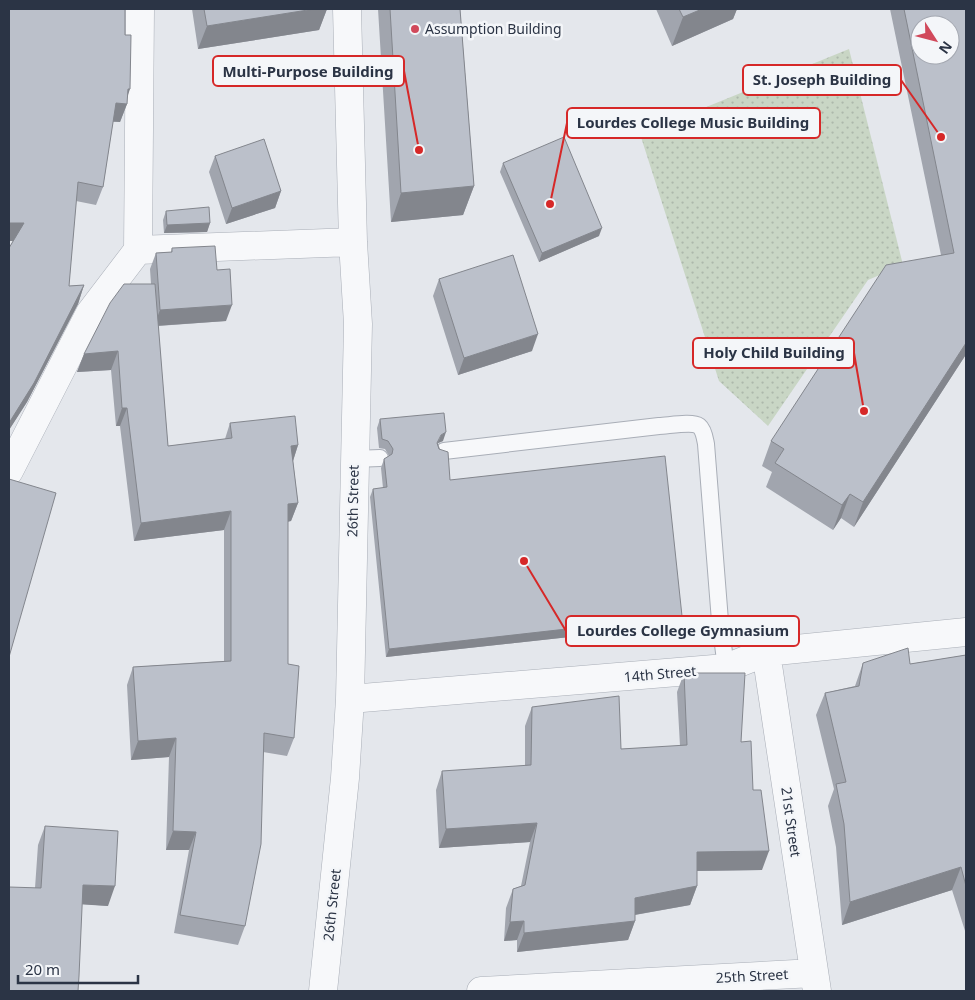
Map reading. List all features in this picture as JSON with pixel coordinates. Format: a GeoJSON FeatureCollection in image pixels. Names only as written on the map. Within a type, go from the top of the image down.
{"type":"FeatureCollection","features":[{"type":"Feature","properties":{"kind":"street"},"geometry":{"type":"LineString","coordinates":[[9,471],[90,313],[138,250],[140,9]]}},
{"type":"Feature","properties":{"kind":"street","name":"26th Street"},"geometry":{"type":"LineString","coordinates":[[323,991],[345,778],[367,459],[353,242],[347,9]]}},
{"type":"Feature","properties":{"kind":"street"},"geometry":{"type":"LineString","coordinates":[[138,250],[353,242]]}},
{"type":"Feature","properties":{"kind":"street","name":"14th Street"},"geometry":{"type":"LineString","coordinates":[[350,699],[726,668],[766,652],[966,632]]}},
{"type":"Feature","properties":{"kind":"street","name":"21st Street"},"geometry":{"type":"LineString","coordinates":[[766,652],[815,982]]}},
{"type":"Feature","properties":{"kind":"street","name":"25th Street"},"geometry":{"type":"LineString","coordinates":[[481,991],[815,982]]}},
{"type":"Feature","properties":{"kind":"lane"},"geometry":{"type":"LineString","coordinates":[[444,451],[659,426],[692,424],[699,426],[703,432],[706,444],[720,621],[726,668]]}},
{"type":"Feature","properties":{"kind":"green space"},"geometry":{"type":"Polygon","coordinates":[[[849,49],[903,265],[868,280],[768,426],[719,381],[640,134],[849,49]]]}},
{"type":"Feature","properties":{"kind":"building"},"geometry":{"type":"Polygon","coordinates":[[[9,9],[125,9],[125,35],[131,35],[130,89],[128,89],[127,104],[116,103],[103,187],[78,182],[69,286],[84,285],[34,383],[9,423],[9,248],[24,223],[9,223],[9,9]]]}},
{"type":"Feature","properties":{"kind":"building"},"geometry":{"type":"Polygon","coordinates":[[[204,9],[314,9],[207,26],[204,9]]]}},
{"type":"Feature","properties":{"kind":"building"},"geometry":{"type":"Polygon","coordinates":[[[390,9],[460,9],[474,186],[401,193],[390,9]]]}},
{"type":"Feature","properties":{"kind":"building"},"geometry":{"type":"Polygon","coordinates":[[[679,9],[702,9],[683,17],[679,9]]]}},
{"type":"Feature","properties":{"kind":"building"},"geometry":{"type":"Polygon","coordinates":[[[904,9],[966,9],[966,343],[863,502],[850,494],[842,505],[775,463],[784,449],[771,441],[886,265],[954,253],[915,65],[960,65],[960,15],[910,15],[910,38],[904,9]]]}},
{"type":"Feature","properties":{"kind":"building"},"geometry":{"type":"Polygon","coordinates":[[[564,137],[602,228],[542,253],[503,163],[564,137]]]}},
{"type":"Feature","properties":{"kind":"building"},"geometry":{"type":"Polygon","coordinates":[[[264,139],[281,191],[232,208],[215,156],[264,139]]]}},
{"type":"Feature","properties":{"kind":"building"},"geometry":{"type":"Polygon","coordinates":[[[209,207],[210,223],[167,225],[166,211],[209,207]]]}},
{"type":"Feature","properties":{"kind":"building"},"geometry":{"type":"Polygon","coordinates":[[[215,246],[217,270],[230,269],[232,305],[160,310],[156,253],[172,252],[172,248],[215,246]]]}},
{"type":"Feature","properties":{"kind":"building"},"geometry":{"type":"Polygon","coordinates":[[[513,255],[538,334],[464,358],[439,279],[513,255]]]}},
{"type":"Feature","properties":{"kind":"building"},"geometry":{"type":"Polygon","coordinates":[[[124,284],[155,284],[168,446],[232,438],[230,423],[295,416],[298,445],[291,446],[298,503],[288,504],[288,664],[299,666],[294,738],[264,733],[261,844],[245,926],[180,915],[196,832],[173,831],[176,738],[138,741],[133,667],[231,661],[231,511],[141,523],[127,408],[122,408],[118,351],[84,354],[110,303],[124,284]]]}},
{"type":"Feature","properties":{"kind":"building"},"geometry":{"type":"Polygon","coordinates":[[[444,413],[446,432],[441,435],[437,443],[439,449],[448,452],[450,480],[665,456],[682,616],[389,649],[373,489],[387,487],[384,459],[392,454],[393,449],[388,441],[382,439],[380,419],[444,413]]]}},
{"type":"Feature","properties":{"kind":"building"},"geometry":{"type":"Polygon","coordinates":[[[9,479],[56,493],[9,657],[9,479]]]}},
{"type":"Feature","properties":{"kind":"building"},"geometry":{"type":"Polygon","coordinates":[[[908,648],[910,664],[966,655],[966,886],[961,867],[850,902],[844,824],[836,784],[846,782],[825,693],[859,686],[863,663],[908,648]]]}},
{"type":"Feature","properties":{"kind":"building"},"geometry":{"type":"Polygon","coordinates":[[[684,673],[745,673],[741,742],[751,741],[753,790],[761,790],[769,851],[697,852],[697,886],[635,898],[635,921],[524,933],[524,921],[510,922],[513,889],[525,885],[537,823],[446,829],[442,771],[531,765],[532,707],[619,696],[621,749],[687,745],[684,673]]]}},
{"type":"Feature","properties":{"kind":"building"},"geometry":{"type":"Polygon","coordinates":[[[45,826],[118,831],[115,886],[83,885],[78,991],[9,991],[9,887],[41,888],[45,826]]]}},
{"type":"Feature","properties":{"kind":"place","name":"Assumption Building"},"geometry":{"type":"Point","coordinates":[415,29]}},
{"type":"Feature","properties":{"kind":"place","name":"St. Joseph Building"},"geometry":{"type":"Point","coordinates":[941,137]}},
{"type":"Feature","properties":{"kind":"place","name":"Multi-Purpose Building"},"geometry":{"type":"Point","coordinates":[419,150]}},
{"type":"Feature","properties":{"kind":"place","name":"Lourdes College Music Building"},"geometry":{"type":"Point","coordinates":[550,204]}},
{"type":"Feature","properties":{"kind":"place","name":"Holy Child Building"},"geometry":{"type":"Point","coordinates":[864,411]}},
{"type":"Feature","properties":{"kind":"place","name":"Lourdes College Gymnasium"},"geometry":{"type":"Point","coordinates":[524,561]}}]}
